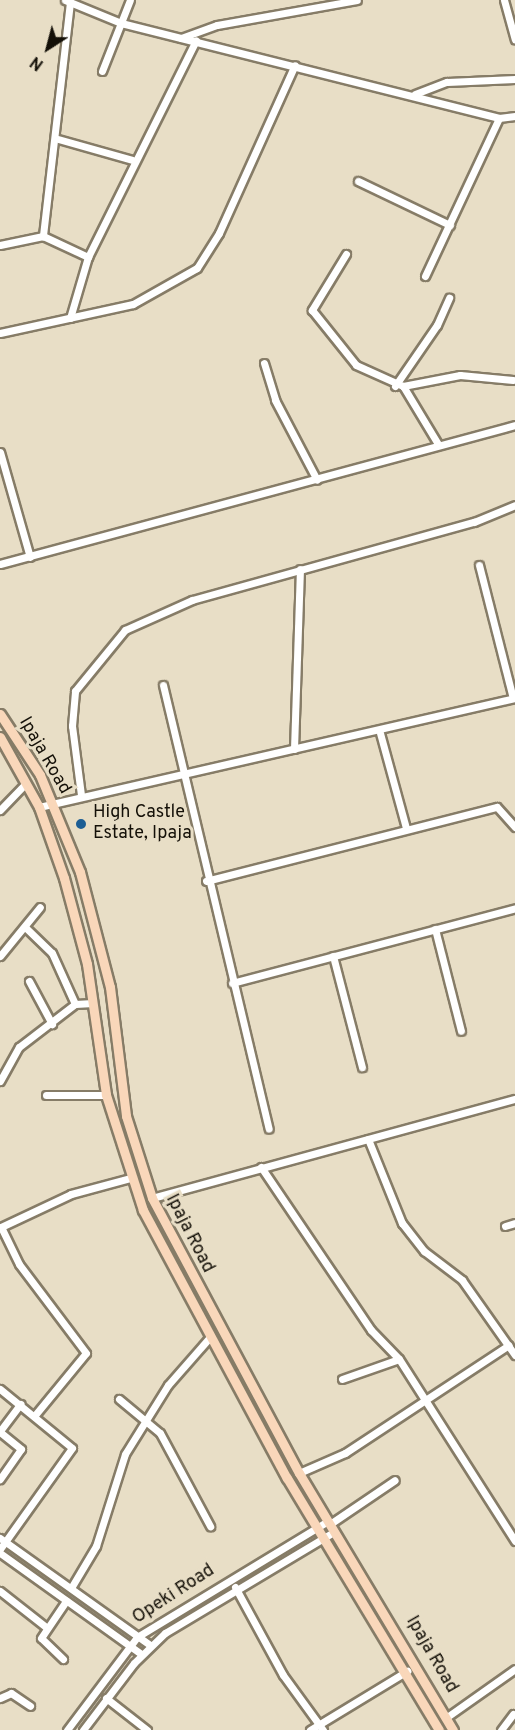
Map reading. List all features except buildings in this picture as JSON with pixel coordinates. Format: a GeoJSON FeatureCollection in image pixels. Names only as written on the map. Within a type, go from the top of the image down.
{"type":"FeatureCollection","features":[{"type":"Feature","properties":{"kind":"main road","name":"Ipaja Road"},"geometry":{"type":"LineString","coordinates":[[0,714],[53,803],[97,931],[126,1116],[152,1198],[299,1473],[453,1730]]}},
{"type":"Feature","properties":{"kind":"main road","name":"Ipaja Road"},"geometry":{"type":"LineString","coordinates":[[0,738],[39,807],[64,878],[93,1002],[106,1095],[130,1178],[210,1337],[322,1538],[407,1671],[439,1730]]}},
{"type":"Feature","properties":{"kind":"street"},"geometry":{"type":"LineString","coordinates":[[102,71],[130,0]]}},
{"type":"Feature","properties":{"kind":"street"},"geometry":{"type":"LineString","coordinates":[[181,38],[217,25],[357,0]]}},
{"type":"Feature","properties":{"kind":"street"},"geometry":{"type":"LineString","coordinates":[[504,0],[515,40]]}},
{"type":"Feature","properties":{"kind":"street"},"geometry":{"type":"LineString","coordinates":[[43,236],[58,139],[68,1],[80,2],[121,23],[416,94],[499,118],[515,116]]}},
{"type":"Feature","properties":{"kind":"street"},"geometry":{"type":"LineString","coordinates":[[70,318],[88,257],[132,160],[196,40]]}},
{"type":"Feature","properties":{"kind":"street"},"geometry":{"type":"LineString","coordinates":[[0,333],[140,302],[197,268],[219,233],[295,65]]}},
{"type":"Feature","properties":{"kind":"street"},"geometry":{"type":"LineString","coordinates":[[416,94],[447,82],[515,80]]}},
{"type":"Feature","properties":{"kind":"street"},"geometry":{"type":"LineString","coordinates":[[424,276],[499,118]]}},
{"type":"Feature","properties":{"kind":"street"},"geometry":{"type":"LineString","coordinates":[[58,139],[132,160]]}},
{"type":"Feature","properties":{"kind":"street"},"geometry":{"type":"LineString","coordinates":[[358,181],[450,225]]}},
{"type":"Feature","properties":{"kind":"street"},"geometry":{"type":"LineString","coordinates":[[0,245],[43,236],[88,257]]}},
{"type":"Feature","properties":{"kind":"street"},"geometry":{"type":"LineString","coordinates":[[346,254],[312,310],[356,365],[399,386],[438,444]]}},
{"type":"Feature","properties":{"kind":"street"},"geometry":{"type":"LineString","coordinates":[[399,386],[437,325],[449,298]]}},
{"type":"Feature","properties":{"kind":"street"},"geometry":{"type":"LineString","coordinates":[[264,363],[275,400],[317,480]]}},
{"type":"Feature","properties":{"kind":"street"},"geometry":{"type":"LineString","coordinates":[[399,386],[460,375],[513,380]]}},
{"type":"Feature","properties":{"kind":"street"},"geometry":{"type":"LineString","coordinates":[[0,564],[515,425]]}},
{"type":"Feature","properties":{"kind":"street"},"geometry":{"type":"LineString","coordinates":[[0,452],[30,557]]}},
{"type":"Feature","properties":{"kind":"street"},"geometry":{"type":"LineString","coordinates":[[81,795],[72,726],[75,691],[108,647],[148,616],[300,569],[474,522],[515,505]]}},
{"type":"Feature","properties":{"kind":"street"},"geometry":{"type":"LineString","coordinates":[[39,807],[81,795],[380,733],[514,698],[478,565]]}},
{"type":"Feature","properties":{"kind":"street"},"geometry":{"type":"LineString","coordinates":[[294,749],[300,569]]}},
{"type":"Feature","properties":{"kind":"street"},"geometry":{"type":"LineString","coordinates":[[163,685],[181,776],[206,881],[269,1129]]}},
{"type":"Feature","properties":{"kind":"street"},"geometry":{"type":"LineString","coordinates":[[380,733],[406,828]]}},
{"type":"Feature","properties":{"kind":"street"},"geometry":{"type":"LineString","coordinates":[[0,810],[26,783]]}},
{"type":"Feature","properties":{"kind":"street"},"geometry":{"type":"LineString","coordinates":[[206,881],[406,828],[497,807],[515,827]]}},
{"type":"Feature","properties":{"kind":"street"},"geometry":{"type":"LineString","coordinates":[[0,956],[3,947],[25,927],[40,907]]}},
{"type":"Feature","properties":{"kind":"street"},"geometry":{"type":"LineString","coordinates":[[232,982],[515,908]]}},
{"type":"Feature","properties":{"kind":"street"},"geometry":{"type":"LineString","coordinates":[[25,927],[52,953],[75,1004]]}},
{"type":"Feature","properties":{"kind":"street"},"geometry":{"type":"LineString","coordinates":[[435,929],[461,1031]]}},
{"type":"Feature","properties":{"kind":"street"},"geometry":{"type":"LineString","coordinates":[[333,956],[362,1067]]}},
{"type":"Feature","properties":{"kind":"street"},"geometry":{"type":"LineString","coordinates":[[29,981],[52,1024]]}},
{"type":"Feature","properties":{"kind":"street"},"geometry":{"type":"LineString","coordinates":[[0,1081],[19,1047],[52,1024],[75,1004],[93,1002]]}},
{"type":"Feature","properties":{"kind":"street"},"geometry":{"type":"LineString","coordinates":[[46,1095],[106,1095]]}},
{"type":"Feature","properties":{"kind":"street"},"geometry":{"type":"LineString","coordinates":[[152,1198],[515,1099]]}},
{"type":"Feature","properties":{"kind":"street"},"geometry":{"type":"LineString","coordinates":[[368,1139],[402,1223],[424,1251],[462,1280],[515,1354]]}},
{"type":"Feature","properties":{"kind":"street"},"geometry":{"type":"LineString","coordinates":[[261,1167],[364,1320],[399,1359],[515,1541]]}},
{"type":"Feature","properties":{"kind":"street"},"geometry":{"type":"LineString","coordinates":[[35,1415],[86,1353],[19,1264],[1,1227],[71,1194],[130,1178]]}},
{"type":"Feature","properties":{"kind":"street"},"geometry":{"type":"LineString","coordinates":[[505,1226],[515,1223]]}},
{"type":"Feature","properties":{"kind":"street"},"geometry":{"type":"LineString","coordinates":[[71,1588],[96,1546],[110,1490],[145,1419],[210,1337]]}},
{"type":"Feature","properties":{"kind":"street"},"geometry":{"type":"LineString","coordinates":[[299,1473],[345,1454],[508,1345]]}},
{"type":"Feature","properties":{"kind":"street"},"geometry":{"type":"LineString","coordinates":[[342,1378],[399,1359]]}},
{"type":"Feature","properties":{"kind":"street"},"geometry":{"type":"LineString","coordinates":[[0,1389],[35,1415],[72,1448],[3,1540],[0,1551],[141,1654]]}},
{"type":"Feature","properties":{"kind":"street"},"geometry":{"type":"LineString","coordinates":[[119,1399],[145,1419],[180,1465],[210,1527]]}},
{"type":"Feature","properties":{"kind":"street"},"geometry":{"type":"LineString","coordinates":[[0,1479],[21,1449],[0,1431],[20,1404]]}},
{"type":"Feature","properties":{"kind":"street"},"geometry":{"type":"LineString","coordinates":[[331,1526],[396,1480]]}},
{"type":"Feature","properties":{"kind":"street","name":"Opeki Road"},"geometry":{"type":"LineString","coordinates":[[67,1730],[137,1637],[316,1527],[331,1526]]}},
{"type":"Feature","properties":{"kind":"street","name":"Opeki Road"},"geometry":{"type":"LineString","coordinates":[[82,1730],[141,1654],[150,1646],[235,1587],[322,1538],[331,1526]]}},
{"type":"Feature","properties":{"kind":"street"},"geometry":{"type":"LineString","coordinates":[[3,1540],[150,1646]]}},
{"type":"Feature","properties":{"kind":"street"},"geometry":{"type":"LineString","coordinates":[[235,1587],[283,1675],[321,1727]]}},
{"type":"Feature","properties":{"kind":"street"},"geometry":{"type":"LineString","coordinates":[[1,1595],[47,1628]]}},
{"type":"Feature","properties":{"kind":"street"},"geometry":{"type":"LineString","coordinates":[[63,1659],[41,1638],[66,1600]]}},
{"type":"Feature","properties":{"kind":"street"},"geometry":{"type":"LineString","coordinates":[[447,1717],[515,1669]]}},
{"type":"Feature","properties":{"kind":"street"},"geometry":{"type":"LineString","coordinates":[[310,1730],[321,1727],[407,1671]]}},
{"type":"Feature","properties":{"kind":"street"},"geometry":{"type":"LineString","coordinates":[[0,1698],[11,1693],[30,1706]]}},
{"type":"Feature","properties":{"kind":"street"},"geometry":{"type":"LineString","coordinates":[[106,1698],[147,1730]]}},
{"type":"Feature","properties":{"kind":"street"},"geometry":{"type":"LineString","coordinates":[[501,1730],[513,1714]]}},
{"type":"Feature","properties":{"kind":"place","name":"High Castle Estate, Ipaja"},"geometry":{"type":"Point","coordinates":[81,824]}}]}
